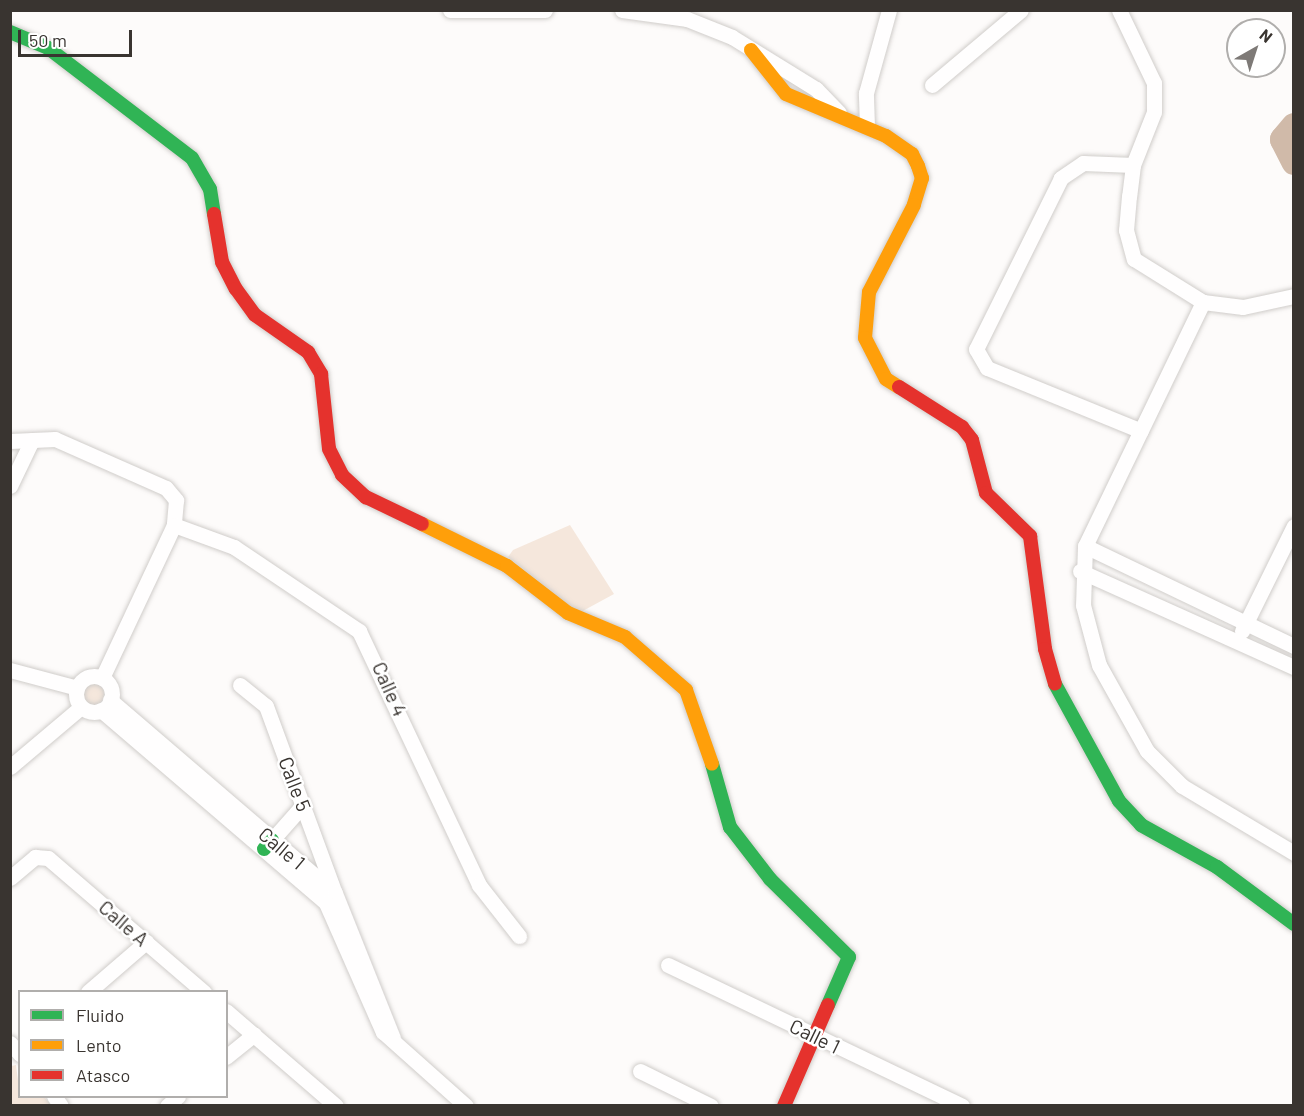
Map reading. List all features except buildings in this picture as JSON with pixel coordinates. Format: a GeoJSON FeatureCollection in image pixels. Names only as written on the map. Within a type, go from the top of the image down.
{"type":"FeatureCollection","features":[{"type":"Feature","properties":{"kind":"street"},"geometry":{"type":"LineString","coordinates":[[450,10],[545,10]]}},
{"type":"Feature","properties":{"kind":"street"},"geometry":{"type":"LineString","coordinates":[[622,10],[687,19],[751,50],[816,89],[838,113],[867,126],[912,154],[922,178],[895,251],[869,292],[863,313],[873,363],[886,379],[962,427],[972,440],[986,493],[1030,536],[1045,649],[1056,686],[1119,801],[1141,825],[1246,887],[1293,924]]}},
{"type":"Feature","properties":{"kind":"street"},"geometry":{"type":"LineString","coordinates":[[867,126],[866,93],[889,10]]}},
{"type":"Feature","properties":{"kind":"street"},"geometry":{"type":"LineString","coordinates":[[932,85],[1021,10]]}},
{"type":"Feature","properties":{"kind":"street"},"geometry":{"type":"LineString","coordinates":[[1119,10],[1154,83],[1154,112],[1133,165],[1126,230],[1130,253],[1139,266],[1203,303],[1243,307],[1293,296]]}},
{"type":"Feature","properties":{"kind":"street"},"geometry":{"type":"LineString","coordinates":[[10,32],[48,48],[192,158],[210,189],[222,262],[236,289],[255,315],[308,352],[321,374],[328,449],[342,475],[366,497],[507,566],[568,613],[625,637],[686,690],[696,707],[730,827],[770,879],[849,957],[784,1106]]}},
{"type":"Feature","properties":{"kind":"street"},"geometry":{"type":"LineString","coordinates":[[1133,165],[1083,163],[1061,178],[976,349],[987,368],[1142,431]]}},
{"type":"Feature","properties":{"kind":"street"},"geometry":{"type":"LineString","coordinates":[[1203,303],[1085,546],[1080,571],[1099,664],[1148,751],[1182,786],[1293,853]]}},
{"type":"Feature","properties":{"kind":"street"},"geometry":{"type":"LineString","coordinates":[[10,486],[32,440]]}},
{"type":"Feature","properties":{"kind":"street"},"geometry":{"type":"LineString","coordinates":[[10,441],[55,440],[166,489],[176,501],[174,525],[102,678]]}},
{"type":"Feature","properties":{"kind":"street","name":"Calle 4"},"geometry":{"type":"LineString","coordinates":[[174,525],[234,547],[359,632],[479,885],[519,936]]}},
{"type":"Feature","properties":{"kind":"street"},"geometry":{"type":"LineString","coordinates":[[1237,639],[1293,526]]}},
{"type":"Feature","properties":{"kind":"street"},"geometry":{"type":"LineString","coordinates":[[1085,546],[1293,646]]}},
{"type":"Feature","properties":{"kind":"street"},"geometry":{"type":"LineString","coordinates":[[1080,571],[1237,639],[1293,667]]}},
{"type":"Feature","properties":{"kind":"street"},"geometry":{"type":"LineString","coordinates":[[10,670],[77,688]]}},
{"type":"Feature","properties":{"kind":"street"},"geometry":{"type":"LineString","coordinates":[[10,767],[81,707],[106,705],[109,685],[102,678],[87,677],[77,688]]}},
{"type":"Feature","properties":{"kind":"street","name":"Calle 5"},"geometry":{"type":"LineString","coordinates":[[240,684],[266,706],[335,893]]}},
{"type":"Feature","properties":{"kind":"street"},"geometry":{"type":"LineString","coordinates":[[77,688],[81,707]]}},
{"type":"Feature","properties":{"kind":"street","name":"Calle 1"},"geometry":{"type":"LineString","coordinates":[[106,705],[268,845],[326,903],[375,1021],[466,1106]]}},
{"type":"Feature","properties":{"kind":"street"},"geometry":{"type":"LineString","coordinates":[[268,845],[303,805]]}},
{"type":"Feature","properties":{"kind":"street","name":"Calle 1"},"geometry":{"type":"LineString","coordinates":[[268,845],[335,893],[393,1038]]}},
{"type":"Feature","properties":{"kind":"street","name":"Calle A"},"geometry":{"type":"LineString","coordinates":[[10,878],[42,856],[202,990]]}},
{"type":"Feature","properties":{"kind":"street"},"geometry":{"type":"LineString","coordinates":[[90,990],[146,942]]}},
{"type":"Feature","properties":{"kind":"street","name":"Calle 1"},"geometry":{"type":"LineString","coordinates":[[668,965],[962,1106]]}},
{"type":"Feature","properties":{"kind":"street"},"geometry":{"type":"LineString","coordinates":[[228,1013],[336,1106]]}},
{"type":"Feature","properties":{"kind":"street"},"geometry":{"type":"LineString","coordinates":[[228,1055],[254,1034]]}},
{"type":"Feature","properties":{"kind":"street"},"geometry":{"type":"LineString","coordinates":[[640,1071],[711,1106]]}},
{"type":"Feature","properties":{"kind":"shaded area"},"geometry":{"type":"Polygon","coordinates":[[[570,525],[614,594],[579,613],[508,557],[513,550],[570,525]]]}},
{"type":"Feature","properties":{"kind":"shaded area"},"geometry":{"type":"Polygon","coordinates":[[[93,683],[101,686],[104,694],[101,702],[93,705],[85,702],[82,694],[85,686],[93,683]]]}},
{"type":"Feature","properties":{"kind":"shaded area"},"geometry":{"type":"Polygon","coordinates":[[[16,1065],[18,1098],[45,1098],[51,1105],[11,1105],[11,1066],[16,1065]]]}},
{"type":"Feature","properties":{"kind":"waterway"},"geometry":{"type":"LineString","coordinates":[[1294,126],[1283,139],[1294,161]]}},
{"type":"Feature","properties":{"kind":"traffic: fast"},"geometry":{"type":"LineString","coordinates":[[10,32],[48,48],[192,158],[210,189],[214,214]]}},
{"type":"Feature","properties":{"kind":"traffic: fast"},"geometry":{"type":"LineString","coordinates":[[1055,684],[1119,801],[1141,825],[1217,867],[1294,924]]}},
{"type":"Feature","properties":{"kind":"traffic: fast"},"geometry":{"type":"LineString","coordinates":[[712,764],[730,827],[770,879],[849,957],[828,1005]]}},
{"type":"Feature","properties":{"kind":"traffic: fast"},"geometry":{"type":"LineString","coordinates":[[264,849],[272,840]]}},
{"type":"Feature","properties":{"kind":"traffic: slow"},"geometry":{"type":"LineString","coordinates":[[751,50],[786,94],[886,136],[912,154],[918,166],[922,178],[914,205],[869,292],[865,338],[886,379],[899,387]]}},
{"type":"Feature","properties":{"kind":"traffic: slow"},"geometry":{"type":"LineString","coordinates":[[422,524],[507,566],[568,613],[625,637],[686,690],[712,764]]}},
{"type":"Feature","properties":{"kind":"traffic: jam"},"geometry":{"type":"LineString","coordinates":[[214,214],[222,262],[236,289],[255,315],[308,352],[321,374],[329,449],[342,475],[366,497],[422,524]]}},
{"type":"Feature","properties":{"kind":"traffic: jam"},"geometry":{"type":"LineString","coordinates":[[899,387],[962,427],[972,440],[986,493],[1030,536],[1045,649],[1055,684]]}},
{"type":"Feature","properties":{"kind":"traffic: jam"},"geometry":{"type":"LineString","coordinates":[[784,1106],[828,1005]]}}]}
